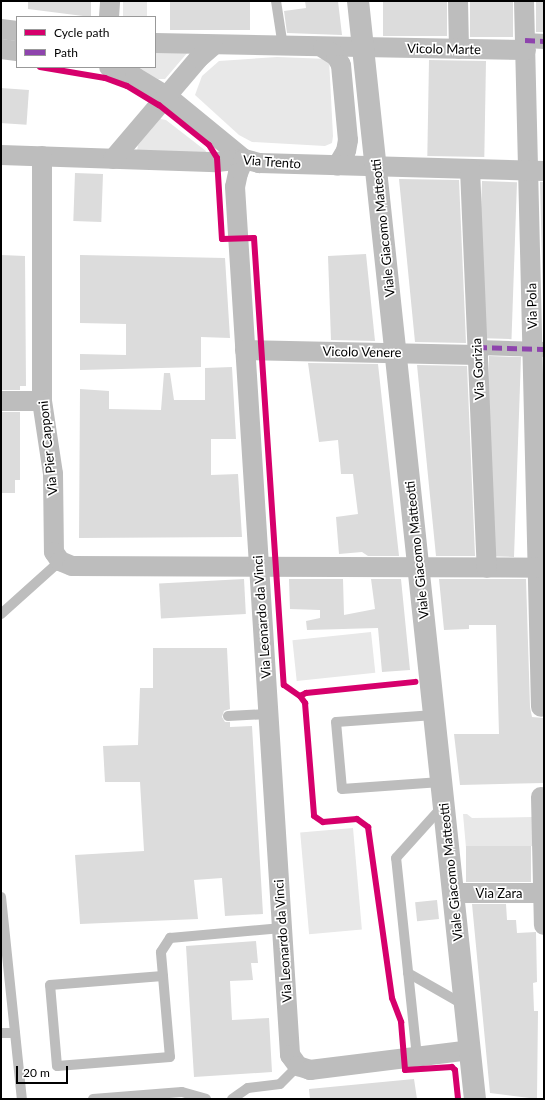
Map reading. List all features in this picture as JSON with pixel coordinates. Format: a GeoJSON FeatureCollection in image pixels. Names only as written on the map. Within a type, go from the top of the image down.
{"type":"FeatureCollection","features":[{"type":"Feature","properties":{"kind":"street"},"geometry":{"type":"LineString","coordinates":[[109,16],[110,1]]}},
{"type":"Feature","properties":{"kind":"street","name":"Viale Giacomo Matteotti"},"geometry":{"type":"LineString","coordinates":[[358,1],[476,1099]]}},
{"type":"Feature","properties":{"kind":"street"},"geometry":{"type":"LineString","coordinates":[[458,1],[459,49]]}},
{"type":"Feature","properties":{"kind":"street","name":"Via Pola"},"geometry":{"type":"LineString","coordinates":[[524,1],[532,44],[536,171],[541,568],[541,707]]}},
{"type":"Feature","properties":{"kind":"street"},"geometry":{"type":"LineString","coordinates":[[1,28],[16,31]]}},
{"type":"Feature","properties":{"kind":"street","name":"Vicolo Marte"},"geometry":{"type":"LineString","coordinates":[[156,43],[213,46],[459,49],[532,44]]}},
{"type":"Feature","properties":{"kind":"street"},"geometry":{"type":"LineString","coordinates":[[113,158],[213,46]]}},
{"type":"Feature","properties":{"kind":"street"},"geometry":{"type":"LineString","coordinates":[[323,48],[336,56],[341,65],[348,140],[346,151],[337,166]]}},
{"type":"Feature","properties":{"kind":"street"},"geometry":{"type":"LineString","coordinates":[[1,49],[16,51]]}},
{"type":"Feature","properties":{"kind":"street"},"geometry":{"type":"LineString","coordinates":[[112,68],[135,77],[167,96],[244,159]]}},
{"type":"Feature","properties":{"kind":"street","name":"Via Trento"},"geometry":{"type":"LineString","coordinates":[[1,155],[217,162],[244,159],[259,163],[376,168],[536,171]]}},
{"type":"Feature","properties":{"kind":"street","name":"Via Pier Capponi"},"geometry":{"type":"LineString","coordinates":[[42,156],[42,402],[53,474],[54,552],[60,561]]}},
{"type":"Feature","properties":{"kind":"street","name":"Via Leonardo da Vinci"},"geometry":{"type":"LineString","coordinates":[[244,159],[238,173],[235,187],[290,1055],[298,1066]]}},
{"type":"Feature","properties":{"kind":"street","name":"Via Gorizia"},"geometry":{"type":"LineString","coordinates":[[470,169],[487,568]]}},
{"type":"Feature","properties":{"kind":"street","name":"Vicolo Venere"},"geometry":{"type":"LineString","coordinates":[[245,350],[396,352],[538,349]]}},
{"type":"Feature","properties":{"kind":"street"},"geometry":{"type":"LineString","coordinates":[[1,400],[42,402]]}},
{"type":"Feature","properties":{"kind":"street"},"geometry":{"type":"LineString","coordinates":[[60,561],[72,566],[541,568]]}},
{"type":"Feature","properties":{"kind":"street"},"geometry":{"type":"LineString","coordinates":[[541,797],[544,925]]}},
{"type":"Feature","properties":{"kind":"street","name":"Via Zara"},"geometry":{"type":"LineString","coordinates":[[453,893],[544,893]]}},
{"type":"Feature","properties":{"kind":"street"},"geometry":{"type":"LineString","coordinates":[[298,1066],[310,1070],[470,1050]]}},
{"type":"Feature","properties":{"kind":"lane"},"geometry":{"type":"LineString","coordinates":[[276,1],[283,47]]}},
{"type":"Feature","properties":{"kind":"lane"},"geometry":{"type":"LineString","coordinates":[[1,614],[60,561]]}},
{"type":"Feature","properties":{"kind":"lane"},"geometry":{"type":"LineString","coordinates":[[228,716],[268,714]]}},
{"type":"Feature","properties":{"kind":"lane"},"geometry":{"type":"LineString","coordinates":[[434,715],[336,722],[342,789],[441,782]]}},
{"type":"Feature","properties":{"kind":"lane"},"geometry":{"type":"LineString","coordinates":[[417,1057],[396,858],[444,805]]}},
{"type":"Feature","properties":{"kind":"lane"},"geometry":{"type":"LineString","coordinates":[[1,897],[22,1099]]}},
{"type":"Feature","properties":{"kind":"lane"},"geometry":{"type":"LineString","coordinates":[[163,976],[50,985],[57,1066],[170,1057],[161,952],[170,938],[282,928]]}},
{"type":"Feature","properties":{"kind":"lane"},"geometry":{"type":"LineString","coordinates":[[408,974],[465,1005]]}},
{"type":"Feature","properties":{"kind":"lane"},"geometry":{"type":"LineString","coordinates":[[1,1033],[15,1033]]}},
{"type":"Feature","properties":{"kind":"lane"},"geometry":{"type":"LineString","coordinates":[[232,1099],[248,1088],[280,1084],[298,1066]]}},
{"type":"Feature","properties":{"kind":"lane"},"geometry":{"type":"LineString","coordinates":[[93,1099],[182,1092],[206,1099]]}},
{"type":"Feature","properties":{"kind":"shaded area"},"geometry":{"type":"Polygon","coordinates":[[[123,1],[147,1],[147,16],[123,16],[123,1]]]}},
{"type":"Feature","properties":{"kind":"shaded area"},"geometry":{"type":"Polygon","coordinates":[[[156,52],[188,52],[165,79],[158,79],[135,68],[156,68],[156,52]]]}},
{"type":"Feature","properties":{"kind":"shaded area"},"geometry":{"type":"Polygon","coordinates":[[[277,57],[329,59],[333,136],[332,143],[325,146],[252,142],[239,135],[195,95],[202,76],[219,61],[277,57]]]}},
{"type":"Feature","properties":{"kind":"shaded area"},"geometry":{"type":"Polygon","coordinates":[[[160,119],[166,120],[206,151],[204,156],[137,151],[138,145],[160,119]]]}},
{"type":"Feature","properties":{"kind":"shaded area"},"geometry":{"type":"Polygon","coordinates":[[[371,632],[375,673],[297,681],[292,640],[371,632]]]}},
{"type":"Feature","properties":{"kind":"shaded area"},"geometry":{"type":"Polygon","coordinates":[[[463,814],[467,814],[472,818],[533,817],[533,846],[466,848],[463,814]]]}},
{"type":"Feature","properties":{"kind":"shaded area"},"geometry":{"type":"Polygon","coordinates":[[[353,828],[362,930],[309,934],[300,833],[353,828]]]}},
{"type":"Feature","properties":{"kind":"building"},"geometry":{"type":"Polygon","coordinates":[[[28,1],[91,1],[91,16],[28,9],[28,1]]]}},
{"type":"Feature","properties":{"kind":"building"},"geometry":{"type":"Polygon","coordinates":[[[170,1],[250,1],[250,30],[170,30],[170,1]]]}},
{"type":"Feature","properties":{"kind":"building"},"geometry":{"type":"Polygon","coordinates":[[[305,1],[338,1],[342,35],[287,33],[284,11],[306,8],[305,1]]]}},
{"type":"Feature","properties":{"kind":"building"},"geometry":{"type":"Polygon","coordinates":[[[383,1],[447,1],[447,36],[383,36],[383,1]]]}},
{"type":"Feature","properties":{"kind":"building"},"geometry":{"type":"Polygon","coordinates":[[[470,1],[513,1],[513,37],[470,37],[470,1]]]}},
{"type":"Feature","properties":{"kind":"building"},"geometry":{"type":"Polygon","coordinates":[[[536,1],[544,1],[544,32],[536,32],[536,1]]]}},
{"type":"Feature","properties":{"kind":"building"},"geometry":{"type":"Polygon","coordinates":[[[429,60],[486,61],[484,157],[427,156],[429,60]]]}},
{"type":"Feature","properties":{"kind":"building"},"geometry":{"type":"Polygon","coordinates":[[[1,88],[29,90],[26,125],[1,123],[1,88]]]}},
{"type":"Feature","properties":{"kind":"building"},"geometry":{"type":"Polygon","coordinates":[[[75,173],[103,174],[101,222],[73,221],[75,173]]]}},
{"type":"Feature","properties":{"kind":"building"},"geometry":{"type":"Polygon","coordinates":[[[399,179],[459,180],[466,343],[415,342],[399,179]]]}},
{"type":"Feature","properties":{"kind":"building"},"geometry":{"type":"Polygon","coordinates":[[[482,181],[517,182],[511,339],[477,338],[482,181]]]}},
{"type":"Feature","properties":{"kind":"building"},"geometry":{"type":"Polygon","coordinates":[[[540,182],[544,182],[544,340],[540,182]]]}},
{"type":"Feature","properties":{"kind":"building"},"geometry":{"type":"Polygon","coordinates":[[[366,254],[375,341],[331,340],[328,256],[366,254]]]}},
{"type":"Feature","properties":{"kind":"building"},"geometry":{"type":"Polygon","coordinates":[[[1,255],[25,256],[26,386],[20,386],[20,390],[1,390],[1,255]]]}},
{"type":"Feature","properties":{"kind":"building"},"geometry":{"type":"Polygon","coordinates":[[[80,255],[225,258],[230,338],[201,337],[201,367],[80,370],[80,354],[126,355],[126,324],[80,323],[80,255]]]}},
{"type":"Feature","properties":{"kind":"building"},"geometry":{"type":"Polygon","coordinates":[[[489,356],[521,357],[514,557],[482,556],[489,356]]]}},
{"type":"Feature","properties":{"kind":"building"},"geometry":{"type":"Polygon","coordinates":[[[308,363],[378,364],[399,556],[368,556],[362,552],[339,554],[336,517],[358,514],[353,474],[341,474],[338,440],[319,442],[308,363]]]}},
{"type":"Feature","properties":{"kind":"building"},"geometry":{"type":"Polygon","coordinates":[[[417,365],[467,366],[475,556],[436,556],[417,365]]]}},
{"type":"Feature","properties":{"kind":"building"},"geometry":{"type":"Polygon","coordinates":[[[232,367],[236,439],[211,439],[211,475],[238,474],[242,537],[79,538],[80,389],[109,391],[109,409],[161,410],[164,373],[170,373],[174,400],[205,400],[205,368],[232,367]]]}},
{"type":"Feature","properties":{"kind":"building"},"geometry":{"type":"Polygon","coordinates":[[[1,412],[20,412],[20,480],[15,480],[15,493],[1,493],[1,412]]]}},
{"type":"Feature","properties":{"kind":"building"},"geometry":{"type":"Polygon","coordinates":[[[244,579],[246,614],[161,618],[159,583],[244,579]]]}},
{"type":"Feature","properties":{"kind":"building"},"geometry":{"type":"Polygon","coordinates":[[[289,579],[343,579],[344,615],[375,609],[371,579],[401,579],[410,670],[382,672],[378,628],[307,630],[306,621],[320,618],[320,610],[290,609],[289,579]]]}},
{"type":"Feature","properties":{"kind":"building"},"geometry":{"type":"Polygon","coordinates":[[[439,579],[526,579],[530,707],[532,717],[544,718],[544,783],[460,785],[454,734],[499,734],[496,625],[469,625],[469,629],[444,630],[439,579]]]}},
{"type":"Feature","properties":{"kind":"building"},"geometry":{"type":"Polygon","coordinates":[[[153,648],[227,648],[230,709],[224,711],[222,717],[225,722],[230,722],[230,727],[252,726],[263,914],[225,916],[222,878],[194,880],[198,919],[80,924],[75,855],[144,851],[140,782],[105,782],[103,746],[138,745],[140,688],[153,688],[153,648]]]}},
{"type":"Feature","properties":{"kind":"building"},"geometry":{"type":"Polygon","coordinates":[[[466,846],[531,846],[531,882],[466,882],[466,846]]]}},
{"type":"Feature","properties":{"kind":"building"},"geometry":{"type":"Polygon","coordinates":[[[437,900],[439,919],[417,921],[415,902],[437,900]]]}},
{"type":"Feature","properties":{"kind":"building"},"geometry":{"type":"Polygon","coordinates":[[[472,904],[506,904],[507,920],[516,920],[517,933],[536,932],[537,982],[533,983],[534,1011],[538,1011],[537,1099],[490,1093],[472,904]]]}},
{"type":"Feature","properties":{"kind":"building"},"geometry":{"type":"Polygon","coordinates":[[[256,941],[258,963],[251,963],[253,980],[230,981],[232,1020],[269,1018],[272,1072],[194,1077],[186,946],[256,941]]]}},
{"type":"Feature","properties":{"kind":"building"},"geometry":{"type":"Polygon","coordinates":[[[414,1079],[417,1099],[310,1099],[309,1089],[414,1079]]]}},
{"type":"Feature","properties":{"kind":"marked path"},"geometry":{"type":"LineString","coordinates":[[525,40],[544,41]]}},
{"type":"Feature","properties":{"kind":"marked path"},"geometry":{"type":"LineString","coordinates":[[477,347],[544,349]]}},
{"type":"Feature","properties":{"kind":"cycle path"},"geometry":{"type":"LineString","coordinates":[[46,68],[105,78],[127,86],[159,105],[209,145],[217,158],[222,239],[254,238],[284,685],[300,696],[305,703],[314,816],[323,822],[357,819],[368,827],[392,998],[401,1022],[405,1070],[452,1067],[455,1070],[458,1099]]}},
{"type":"Feature","properties":{"kind":"cycle path"},"geometry":{"type":"LineString","coordinates":[[300,696],[306,693],[415,682]]}}]}
